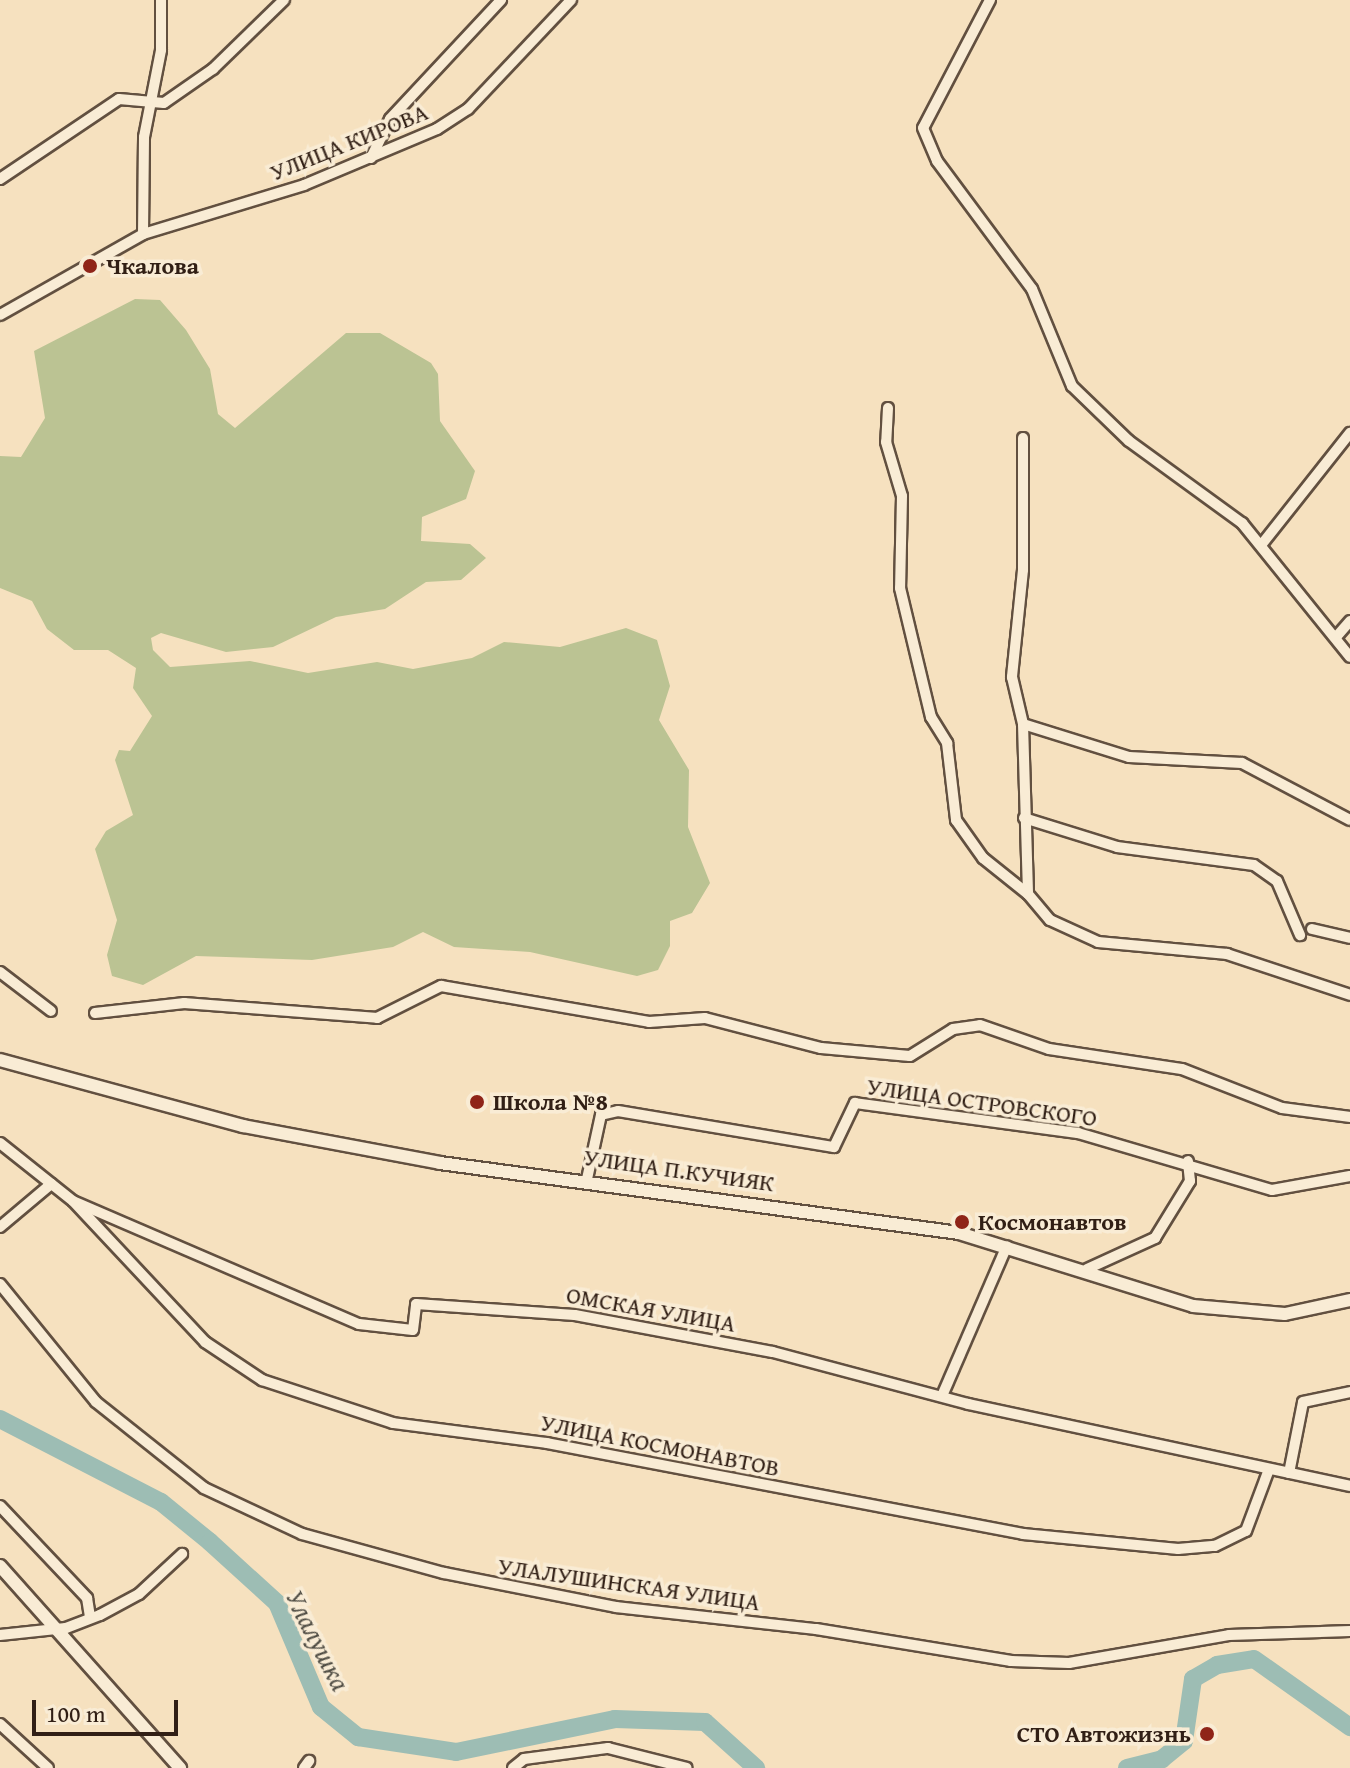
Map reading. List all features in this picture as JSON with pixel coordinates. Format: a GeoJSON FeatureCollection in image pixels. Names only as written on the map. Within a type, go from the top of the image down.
{"type":"FeatureCollection","features":[{"type":"Feature","properties":{"kind":"street"},"geometry":{"type":"LineString","coordinates":[[143,234],[149,104],[161,0]]}},
{"type":"Feature","properties":{"kind":"street"},"geometry":{"type":"LineString","coordinates":[[0,179],[119,99],[164,103],[213,69],[284,0]]}},
{"type":"Feature","properties":{"kind":"street"},"geometry":{"type":"LineString","coordinates":[[371,158],[390,119],[501,0]]}},
{"type":"Feature","properties":{"kind":"street","name":"УЛИЦА КИРОВА"},"geometry":{"type":"LineString","coordinates":[[0,315],[143,234],[371,158],[468,109],[571,0]]}},
{"type":"Feature","properties":{"kind":"street"},"geometry":{"type":"LineString","coordinates":[[990,0],[923,128],[937,161],[1032,289],[1072,386],[1129,441],[1262,544],[1337,636],[1350,657]]}},
{"type":"Feature","properties":{"kind":"street"},"geometry":{"type":"LineString","coordinates":[[888,408],[886,442],[902,496],[900,588],[931,717],[947,743],[956,820],[983,858],[1028,894],[1050,920],[1098,942],[1227,954],[1350,995]]}},
{"type":"Feature","properties":{"kind":"street"},"geometry":{"type":"LineString","coordinates":[[1262,544],[1350,433]]}},
{"type":"Feature","properties":{"kind":"street"},"geometry":{"type":"LineString","coordinates":[[1023,438],[1023,570],[1012,677],[1023,724],[1028,894]]}},
{"type":"Feature","properties":{"kind":"street"},"geometry":{"type":"LineString","coordinates":[[1337,636],[1350,621]]}},
{"type":"Feature","properties":{"kind":"street"},"geometry":{"type":"LineString","coordinates":[[1023,724],[1129,757],[1242,763],[1350,820]]}},
{"type":"Feature","properties":{"kind":"street"},"geometry":{"type":"LineString","coordinates":[[1024,818],[1117,847],[1254,865],[1277,881],[1300,935]]}},
{"type":"Feature","properties":{"kind":"street"},"geometry":{"type":"LineString","coordinates":[[1312,929],[1350,938]]}},
{"type":"Feature","properties":{"kind":"street"},"geometry":{"type":"LineString","coordinates":[[0,972],[51,1011]]}},
{"type":"Feature","properties":{"kind":"street"},"geometry":{"type":"LineString","coordinates":[[95,1013],[184,1003],[377,1018],[441,986],[649,1022],[705,1018],[821,1048],[910,1056],[953,1029],[980,1025],[1049,1049],[1182,1069],[1282,1108],[1350,1117]]}},
{"type":"Feature","properties":{"kind":"street","name":"УЛИЦА П.КУЧИЯК"},"geometry":{"type":"LineString","coordinates":[[0,1060],[243,1126],[440,1163],[587,1179],[959,1233],[1235,1313],[1285,1314],[1350,1300]]}},
{"type":"Feature","properties":{"kind":"street","name":"УЛИЦА ОСТРОВСКОГО"},"geometry":{"type":"LineString","coordinates":[[587,1179],[601,1115],[610,1113],[834,1147],[855,1103],[1078,1133],[1188,1161],[1272,1190],[1350,1176]]}},
{"type":"Feature","properties":{"kind":"street","name":"ОМСКАЯ УЛИЦА"},"geometry":{"type":"LineString","coordinates":[[0,1143],[73,1201],[359,1324],[413,1330],[416,1304],[546,1310],[773,1352],[942,1396],[1350,1486]]}},
{"type":"Feature","properties":{"kind":"street"},"geometry":{"type":"LineString","coordinates":[[1087,1269],[1155,1238],[1190,1181],[1188,1161]]}},
{"type":"Feature","properties":{"kind":"street"},"geometry":{"type":"LineString","coordinates":[[0,1227],[51,1184]]}},
{"type":"Feature","properties":{"kind":"street","name":"УЛИЦА КОСМОНАВТОВ"},"geometry":{"type":"LineString","coordinates":[[73,1201],[205,1342],[262,1380],[393,1423],[547,1443],[1023,1534],[1178,1549],[1215,1546],[1246,1531],[1269,1469]]}},
{"type":"Feature","properties":{"kind":"street"},"geometry":{"type":"LineString","coordinates":[[942,1396],[1007,1246]]}},
{"type":"Feature","properties":{"kind":"street","name":"УЛАЛУШИНСКАЯ УЛИЦА"},"geometry":{"type":"LineString","coordinates":[[0,1284],[96,1402],[204,1488],[302,1534],[444,1573],[616,1607],[816,1629],[1011,1661],[1069,1663],[1229,1635],[1350,1631]]}},
{"type":"Feature","properties":{"kind":"street"},"geometry":{"type":"LineString","coordinates":[[1289,1473],[1303,1402],[1350,1392]]}},
{"type":"Feature","properties":{"kind":"street"},"geometry":{"type":"LineString","coordinates":[[0,1506],[87,1598],[90,1617]]}},
{"type":"Feature","properties":{"kind":"street"},"geometry":{"type":"LineString","coordinates":[[0,1635],[58,1628],[90,1617],[139,1594],[182,1554]]}},
{"type":"Feature","properties":{"kind":"street"},"geometry":{"type":"LineString","coordinates":[[0,1566],[180,1768]]}},
{"type":"Feature","properties":{"kind":"street"},"geometry":{"type":"LineString","coordinates":[[0,1724],[48,1768]]}},
{"type":"Feature","properties":{"kind":"street"},"geometry":{"type":"LineString","coordinates":[[513,1768],[524,1759],[608,1748],[687,1768]]}},
{"type":"Feature","properties":{"kind":"green space"},"geometry":{"type":"Polygon","coordinates":[[[135,299],[160,300],[186,330],[210,369],[218,414],[235,428],[346,333],[380,333],[431,363],[438,374],[440,421],[475,471],[466,499],[422,517],[421,541],[470,544],[486,558],[461,580],[426,582],[385,609],[336,617],[273,647],[226,652],[161,633],[151,638],[153,650],[170,667],[250,661],[308,673],[377,662],[413,669],[472,658],[504,642],[560,647],[626,628],[657,640],[670,686],[659,720],[689,770],[688,827],[710,883],[692,913],[670,921],[670,946],[658,970],[637,976],[530,952],[454,947],[423,932],[393,947],[312,960],[196,956],[143,985],[112,976],[107,955],[117,920],[95,849],[106,831],[133,815],[115,760],[119,750],[130,751],[152,716],[133,688],[136,668],[108,650],[74,650],[47,629],[32,601],[0,588],[0,456],[21,457],[45,418],[34,351],[135,299]]]}},
{"type":"Feature","properties":{"kind":"waterway","name":"Улалушка"},"geometry":{"type":"LineString","coordinates":[[0,1419],[161,1502],[210,1542],[277,1603],[321,1707],[358,1737],[456,1752],[615,1719],[705,1722],[756,1768]]}},
{"type":"Feature","properties":{"kind":"waterway","name":"Улалушка"},"geometry":{"type":"LineString","coordinates":[[1127,1768],[1162,1759],[1184,1741],[1193,1679],[1217,1665],[1254,1659],[1350,1727]]}},
{"type":"Feature","properties":{"kind":"place","name":"Чкалова"},"geometry":{"type":"Point","coordinates":[90,266]}},
{"type":"Feature","properties":{"kind":"place","name":"Школа №8"},"geometry":{"type":"Point","coordinates":[477,1102]}},
{"type":"Feature","properties":{"kind":"place","name":"Космонавтов"},"geometry":{"type":"Point","coordinates":[962,1222]}},
{"type":"Feature","properties":{"kind":"place","name":"СТО Автожизнь"},"geometry":{"type":"Point","coordinates":[1207,1734]}}]}
